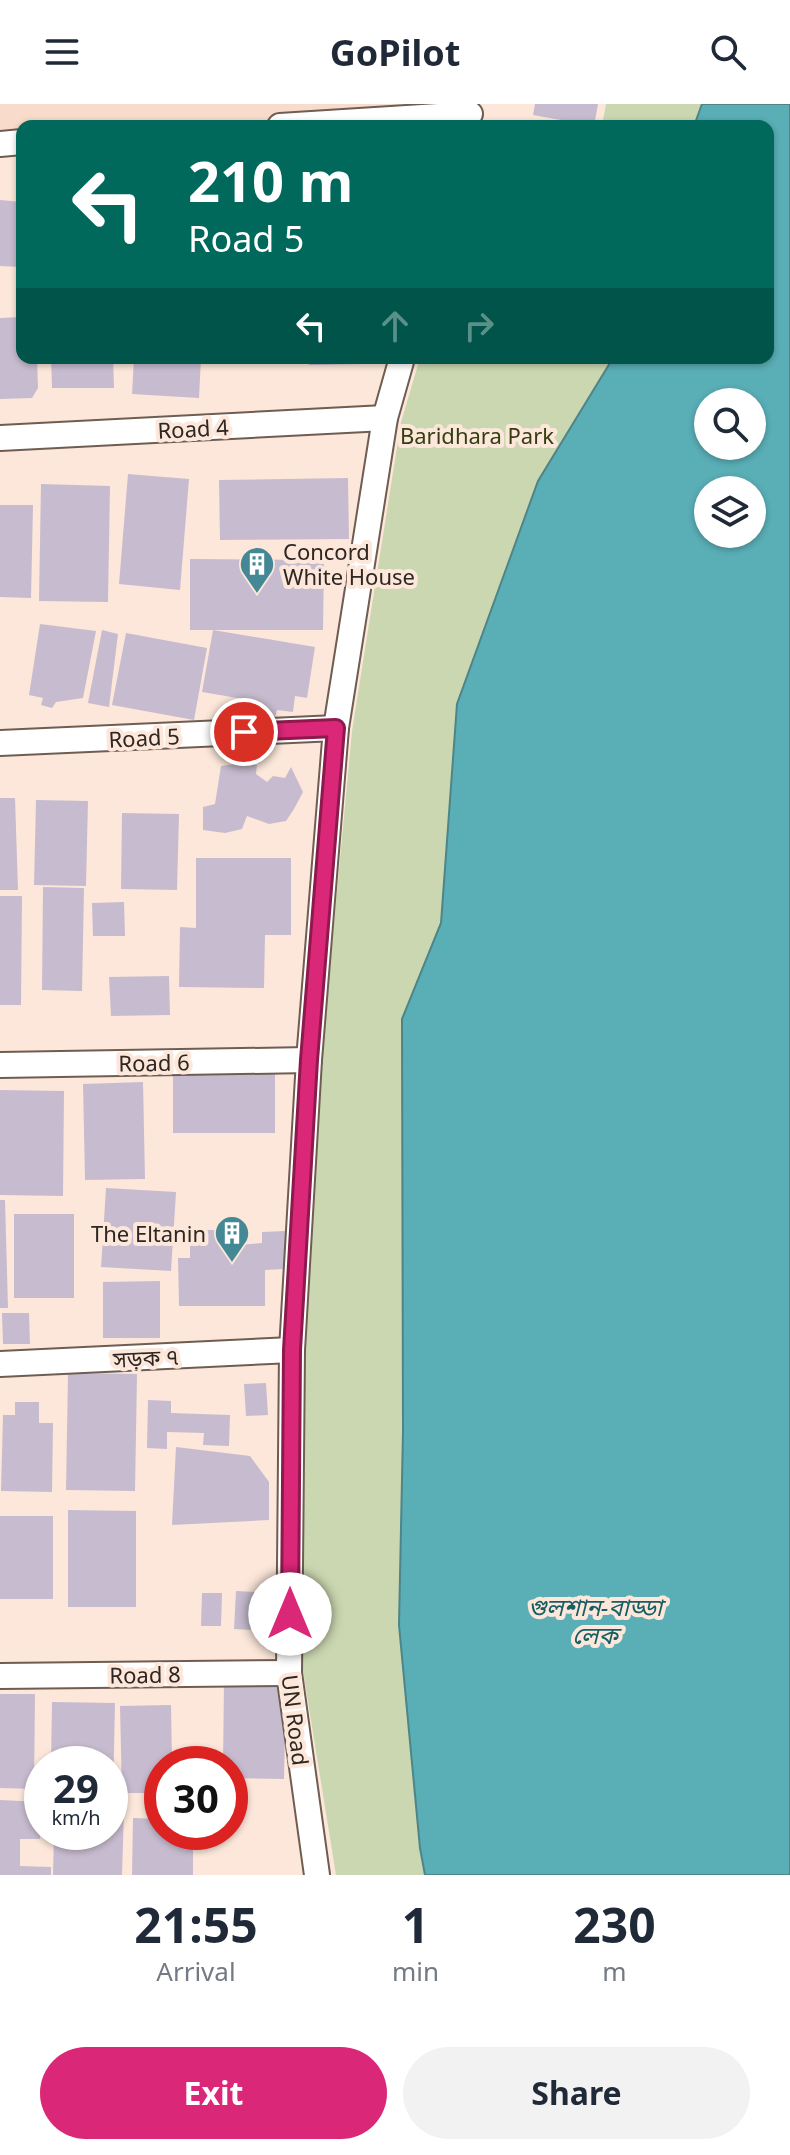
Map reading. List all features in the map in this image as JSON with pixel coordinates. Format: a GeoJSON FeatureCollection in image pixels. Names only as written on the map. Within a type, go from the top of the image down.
{"type":"FeatureCollection","features":[{"type":"Feature","properties":{"kind":"street"},"geometry":{"type":"LineString","coordinates":[[384,120],[470,115]]}},
{"type":"Feature","properties":{"kind":"street","name":"UN Road"},"geometry":{"type":"LineString","coordinates":[[317,1875],[289,1673],[292,1350],[309,1060],[336,728],[385,418],[400,364]]}},
{"type":"Feature","properties":{"kind":"street","name":"Road 4"},"geometry":{"type":"LineString","coordinates":[[0,438],[385,418]]}},
{"type":"Feature","properties":{"kind":"street","name":"Road 5"},"geometry":{"type":"LineString","coordinates":[[0,743],[336,728]]}},
{"type":"Feature","properties":{"kind":"street","name":"Road 6"},"geometry":{"type":"LineString","coordinates":[[0,1065],[309,1060]]}},
{"type":"Feature","properties":{"kind":"street","name":"সড়ক ৭"},"geometry":{"type":"LineString","coordinates":[[0,1364],[292,1350]]}},
{"type":"Feature","properties":{"kind":"street","name":"Road 8"},"geometry":{"type":"LineString","coordinates":[[0,1676],[289,1673]]}},
{"type":"Feature","properties":{"kind":"shaded area"},"geometry":{"type":"Polygon","coordinates":[[[0,104],[454,104],[451,120],[16,120],[16,144],[0,144],[0,104]]]}},
{"type":"Feature","properties":{"kind":"green space"},"geometry":{"type":"Polygon","coordinates":[[[606,104],[706,104],[700,120],[603,120],[606,104]]]}},
{"type":"Feature","properties":{"kind":"green space","name":"Baridhara Park"},"geometry":{"type":"Polygon","coordinates":[[[418,364],[613,364],[433,1875],[336,1875],[303,1671],[303,1350],[322,1051],[352,731],[401,422],[418,364]]]}},
{"type":"Feature","properties":{"kind":"water","name":"গুলশান-বাড্ডা লেক"},"geometry":{"type":"Polygon","coordinates":[[[702,104],[790,104],[790,1875],[425,1875],[399,1625],[403,1431],[402,1019],[441,923],[457,704],[538,481],[609,364],[774,364],[774,120],[696,120],[702,104]]]}},
{"type":"Feature","properties":{"kind":"building"},"geometry":{"type":"Polygon","coordinates":[[[535,104],[598,104],[595,120],[561,120],[533,115],[535,104]]]}},
{"type":"Feature","properties":{"kind":"building"},"geometry":{"type":"Polygon","coordinates":[[[0,200],[16,201],[16,267],[0,266],[0,200]]]}},
{"type":"Feature","properties":{"kind":"building"},"geometry":{"type":"Polygon","coordinates":[[[16,317],[16,364],[37,364],[38,388],[32,398],[0,399],[0,318],[16,317]]]}},
{"type":"Feature","properties":{"kind":"building"},"geometry":{"type":"Polygon","coordinates":[[[51,364],[113,364],[114,388],[52,388],[51,364]]]}},
{"type":"Feature","properties":{"kind":"building"},"geometry":{"type":"Polygon","coordinates":[[[134,364],[201,364],[199,398],[132,394],[134,364]]]}},
{"type":"Feature","properties":{"kind":"building"},"geometry":{"type":"Polygon","coordinates":[[[128,474],[189,479],[180,590],[119,584],[128,474]]]}},
{"type":"Feature","properties":{"kind":"building"},"geometry":{"type":"Polygon","coordinates":[[[348,478],[349,539],[220,540],[219,480],[348,478]]]}},
{"type":"Feature","properties":{"kind":"building"},"geometry":{"type":"Polygon","coordinates":[[[41,484],[110,486],[108,602],[39,601],[41,484]]]}},
{"type":"Feature","properties":{"kind":"building"},"geometry":{"type":"Polygon","coordinates":[[[0,505],[33,505],[31,598],[0,597],[0,505]]]}},
{"type":"Feature","properties":{"kind":"building","name":"Concord White House"},"geometry":{"type":"Polygon","coordinates":[[[190,559],[324,560],[323,630],[190,630],[190,559]]]}},
{"type":"Feature","properties":{"kind":"building"},"geometry":{"type":"Polygon","coordinates":[[[40,624],[96,631],[83,698],[56,702],[52,708],[41,705],[43,698],[29,695],[40,624]]]}},
{"type":"Feature","properties":{"kind":"building"},"geometry":{"type":"Polygon","coordinates":[[[102,630],[118,634],[109,707],[88,703],[102,630]]]}},
{"type":"Feature","properties":{"kind":"building"},"geometry":{"type":"Polygon","coordinates":[[[213,630],[315,647],[307,698],[295,696],[293,712],[277,710],[275,717],[253,713],[255,701],[202,692],[213,630]]]}},
{"type":"Feature","properties":{"kind":"building"},"geometry":{"type":"Polygon","coordinates":[[[126,633],[207,648],[194,720],[112,705],[126,633]]]}},
{"type":"Feature","properties":{"kind":"building"},"geometry":{"type":"Polygon","coordinates":[[[242,763],[257,765],[256,774],[267,782],[273,776],[285,778],[291,767],[303,792],[294,809],[286,821],[269,824],[247,816],[242,829],[225,833],[203,830],[203,807],[215,804],[221,766],[242,763]]]}},
{"type":"Feature","properties":{"kind":"building"},"geometry":{"type":"Polygon","coordinates":[[[0,798],[15,798],[18,890],[0,890],[0,798]]]}},
{"type":"Feature","properties":{"kind":"building"},"geometry":{"type":"Polygon","coordinates":[[[36,800],[88,801],[86,886],[34,885],[36,800]]]}},
{"type":"Feature","properties":{"kind":"building"},"geometry":{"type":"Polygon","coordinates":[[[122,813],[179,814],[177,890],[121,889],[122,813]]]}},
{"type":"Feature","properties":{"kind":"building"},"geometry":{"type":"Polygon","coordinates":[[[196,858],[291,858],[291,935],[265,935],[264,988],[179,987],[180,927],[196,928],[196,858]]]}},
{"type":"Feature","properties":{"kind":"building"},"geometry":{"type":"Polygon","coordinates":[[[43,887],[84,888],[82,991],[42,990],[43,887]]]}},
{"type":"Feature","properties":{"kind":"building"},"geometry":{"type":"Polygon","coordinates":[[[0,896],[22,896],[21,1005],[0,1005],[0,896]]]}},
{"type":"Feature","properties":{"kind":"building"},"geometry":{"type":"Polygon","coordinates":[[[124,902],[125,936],[93,936],[92,903],[124,902]]]}},
{"type":"Feature","properties":{"kind":"building"},"geometry":{"type":"Polygon","coordinates":[[[169,976],[170,1015],[111,1016],[109,977],[169,976]]]}},
{"type":"Feature","properties":{"kind":"building"},"geometry":{"type":"Polygon","coordinates":[[[173,1068],[275,1069],[275,1133],[173,1133],[173,1068]]]}},
{"type":"Feature","properties":{"kind":"building"},"geometry":{"type":"Polygon","coordinates":[[[143,1082],[145,1179],[85,1180],[83,1084],[143,1082]]]}},
{"type":"Feature","properties":{"kind":"building"},"geometry":{"type":"Polygon","coordinates":[[[0,1090],[64,1091],[63,1196],[0,1195],[0,1090]]]}},
{"type":"Feature","properties":{"kind":"building"},"geometry":{"type":"Polygon","coordinates":[[[106,1188],[176,1192],[171,1271],[101,1267],[106,1188]]]}},
{"type":"Feature","properties":{"kind":"building"},"geometry":{"type":"Polygon","coordinates":[[[0,1200],[5,1200],[8,1308],[0,1308],[0,1200]]]}},
{"type":"Feature","properties":{"kind":"building"},"geometry":{"type":"Polygon","coordinates":[[[14,1214],[74,1214],[74,1298],[14,1298],[14,1214]]]}},
{"type":"Feature","properties":{"kind":"building","name":"The Eltanin"},"geometry":{"type":"Polygon","coordinates":[[[190,1230],[228,1230],[228,1246],[262,1243],[262,1232],[285,1231],[285,1269],[265,1270],[265,1306],[179,1306],[178,1258],[190,1258],[190,1230]]]}},
{"type":"Feature","properties":{"kind":"building"},"geometry":{"type":"Polygon","coordinates":[[[160,1281],[160,1338],[103,1338],[103,1282],[160,1281]]]}},
{"type":"Feature","properties":{"kind":"building"},"geometry":{"type":"Polygon","coordinates":[[[2,1313],[29,1313],[30,1344],[3,1344],[2,1313]]]}},
{"type":"Feature","properties":{"kind":"building"},"geometry":{"type":"Polygon","coordinates":[[[68,1373],[137,1374],[135,1491],[66,1490],[68,1373]]]}},
{"type":"Feature","properties":{"kind":"building"},"geometry":{"type":"Polygon","coordinates":[[[266,1383],[268,1415],[246,1416],[244,1384],[266,1383]]]}},
{"type":"Feature","properties":{"kind":"building"},"geometry":{"type":"Polygon","coordinates":[[[148,1400],[171,1401],[171,1413],[230,1415],[229,1446],[203,1445],[204,1433],[167,1432],[167,1449],[147,1448],[148,1400]]]}},
{"type":"Feature","properties":{"kind":"building"},"geometry":{"type":"Polygon","coordinates":[[[15,1402],[39,1402],[39,1423],[53,1423],[52,1492],[1,1491],[3,1415],[15,1415],[15,1402]]]}},
{"type":"Feature","properties":{"kind":"building"},"geometry":{"type":"Polygon","coordinates":[[[176,1447],[250,1456],[269,1482],[269,1520],[172,1525],[176,1447]]]}},
{"type":"Feature","properties":{"kind":"building"},"geometry":{"type":"Polygon","coordinates":[[[68,1510],[136,1511],[136,1607],[68,1607],[68,1510]]]}},
{"type":"Feature","properties":{"kind":"building"},"geometry":{"type":"Polygon","coordinates":[[[0,1516],[53,1516],[53,1599],[0,1599],[0,1516]]]}},
{"type":"Feature","properties":{"kind":"building"},"geometry":{"type":"Polygon","coordinates":[[[236,1591],[275,1593],[273,1631],[234,1629],[236,1591]]]}},
{"type":"Feature","properties":{"kind":"building"},"geometry":{"type":"Polygon","coordinates":[[[202,1593],[222,1593],[221,1626],[201,1626],[202,1593]]]}},
{"type":"Feature","properties":{"kind":"building"},"geometry":{"type":"Polygon","coordinates":[[[224,1682],[286,1683],[284,1779],[248,1778],[248,1746],[223,1746],[224,1682]]]}},
{"type":"Feature","properties":{"kind":"building"},"geometry":{"type":"Polygon","coordinates":[[[0,1694],[35,1694],[34,1746],[24,1746],[24,1789],[0,1788],[0,1694]]]}},
{"type":"Feature","properties":{"kind":"building"},"geometry":{"type":"Polygon","coordinates":[[[52,1702],[115,1703],[114,1746],[51,1746],[52,1702]]]}},
{"type":"Feature","properties":{"kind":"building"},"geometry":{"type":"Polygon","coordinates":[[[171,1705],[172,1746],[144,1746],[144,1793],[128,1793],[128,1746],[121,1746],[120,1706],[171,1705]]]}},
{"type":"Feature","properties":{"kind":"building"},"geometry":{"type":"Polygon","coordinates":[[[0,1800],[24,1801],[20,1866],[51,1867],[51,1875],[0,1875],[0,1800]]]}},
{"type":"Feature","properties":{"kind":"building"},"geometry":{"type":"Polygon","coordinates":[[[133,1818],[144,1818],[144,1850],[193,1850],[193,1875],[132,1875],[133,1818]]]}},
{"type":"Feature","properties":{"kind":"building"},"geometry":{"type":"Polygon","coordinates":[[[54,1850],[123,1850],[122,1875],[53,1875],[54,1850]]]}},
{"type":"Feature","properties":{"kind":"place","name":"Concord White House"},"geometry":{"type":"Point","coordinates":[257,595]}},
{"type":"Feature","properties":{"kind":"place","name":"The Eltanin"},"geometry":{"type":"Point","coordinates":[232,1264]}},
{"type":"Feature","properties":{"kind":"route"},"geometry":{"type":"LineString","coordinates":[[244,732],[336,728],[309,1060],[292,1350],[290,1614]]}}]}
